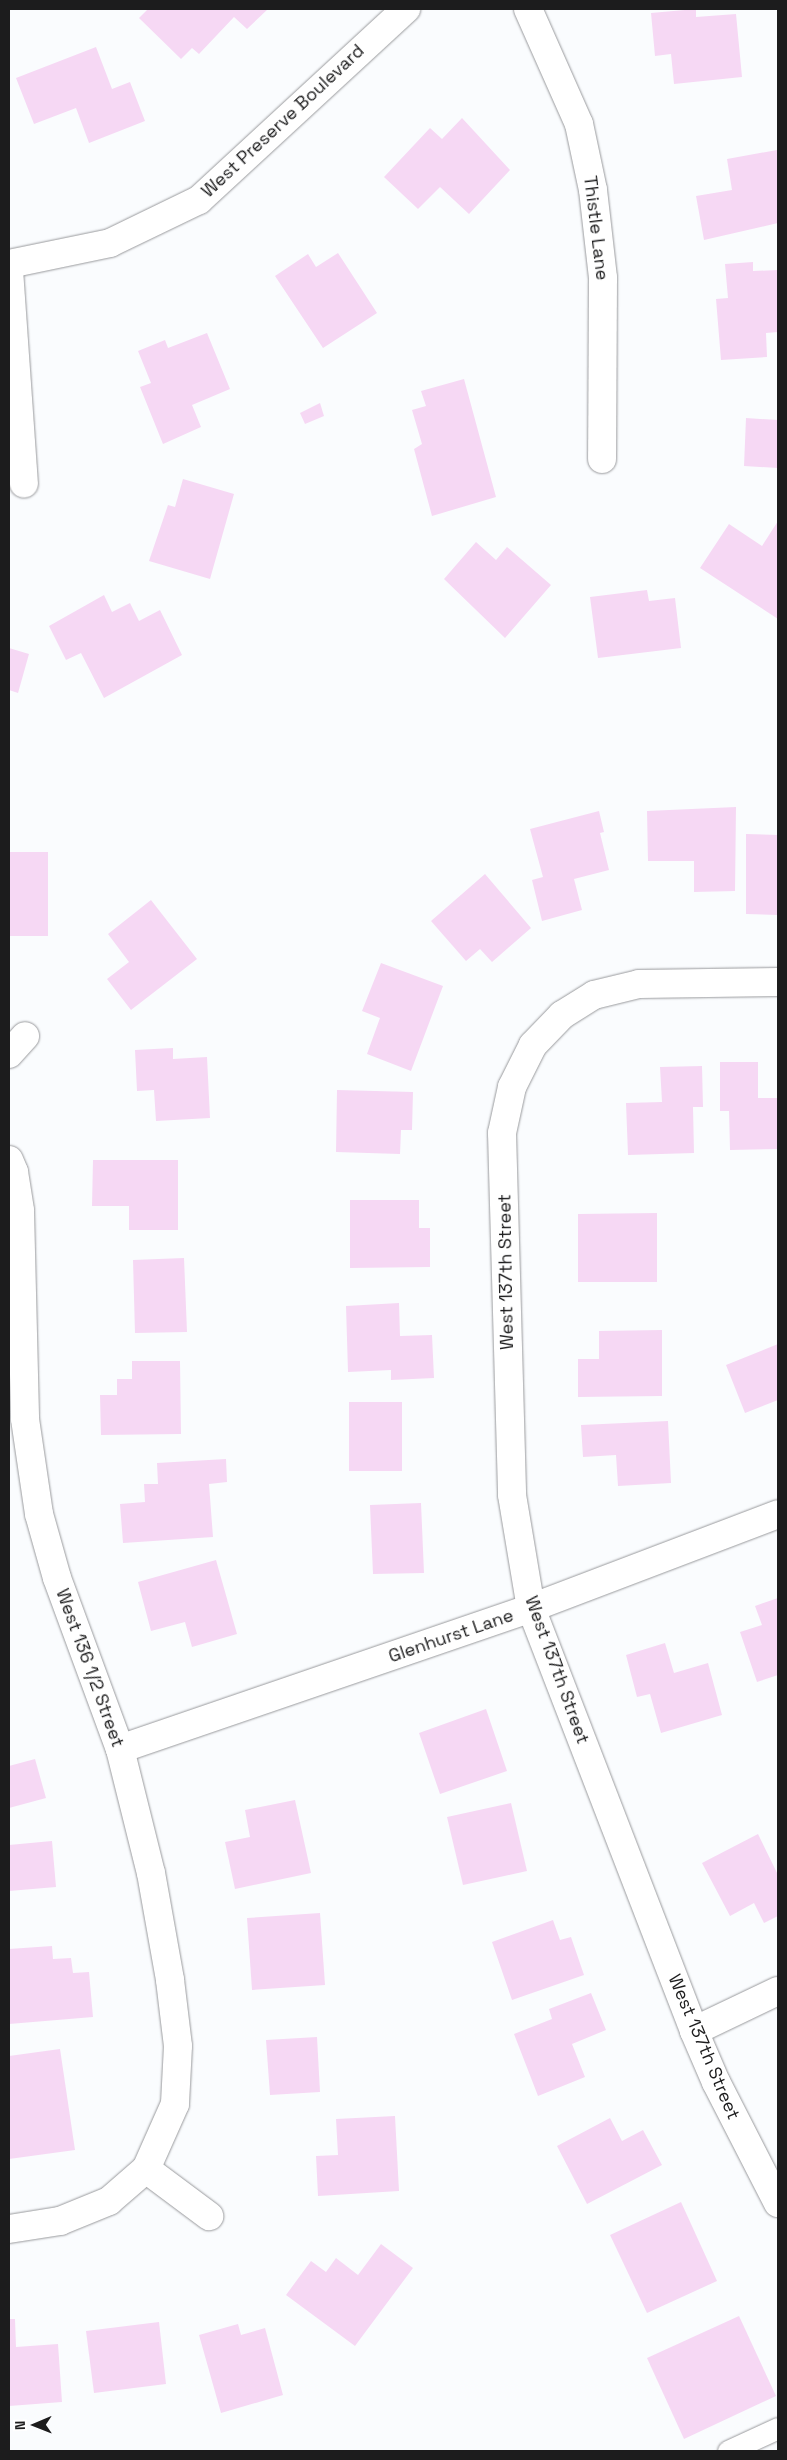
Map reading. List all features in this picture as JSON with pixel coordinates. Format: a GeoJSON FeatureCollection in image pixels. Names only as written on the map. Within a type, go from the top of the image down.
{"type":"FeatureCollection","features":[{"type":"Feature","properties":{"kind":"street","name":"West Preserve Boulevard"},"geometry":{"type":"LineString","coordinates":[[9,264],[110,243],[199,200],[406,9]]}},
{"type":"Feature","properties":{"kind":"street","name":"Thistle Lane"},"geometry":{"type":"LineString","coordinates":[[528,9],[579,124],[593,190],[603,278],[602,459]]}},
{"type":"Feature","properties":{"kind":"street"},"geometry":{"type":"LineString","coordinates":[[9,270],[24,483]]}},
{"type":"Feature","properties":{"kind":"street","name":"West 137th Street"},"geometry":{"type":"LineString","coordinates":[[778,982],[639,984],[594,995],[562,1015],[533,1045],[512,1088],[502,1133],[512,1495],[531,1608],[694,2031],[716,2082],[778,2203]]}},
{"type":"Feature","properties":{"kind":"street","name":"West 136 1/2 Street"},"geometry":{"type":"LineString","coordinates":[[9,1160],[14,1172],[20,1211],[25,1419],[39,1514],[57,1578],[120,1749],[151,1873],[178,2046],[175,2104],[146,2170]]}},
{"type":"Feature","properties":{"kind":"street","name":"Glenhurst Lane"},"geometry":{"type":"LineString","coordinates":[[120,1749],[531,1608],[778,1514]]}},
{"type":"Feature","properties":{"kind":"street"},"geometry":{"type":"LineString","coordinates":[[694,2031],[778,1991]]}},
{"type":"Feature","properties":{"kind":"street"},"geometry":{"type":"LineString","coordinates":[[9,2229],[60,2221],[109,2201],[146,2170],[209,2216]]}},
{"type":"Feature","properties":{"kind":"lane"},"geometry":{"type":"LineString","coordinates":[[728,2451],[778,2428]]}},
{"type":"Feature","properties":{"kind":"building"},"geometry":{"type":"Polygon","coordinates":[[[148,9],[268,9],[247,29],[234,17],[199,54],[192,48],[181,59],[139,18],[148,9]]]}},
{"type":"Feature","properties":{"kind":"building"},"geometry":{"type":"Polygon","coordinates":[[[696,9],[696,17],[736,14],[742,77],[674,84],[671,54],[655,56],[651,13],[696,9]]]}},
{"type":"Feature","properties":{"kind":"building"},"geometry":{"type":"Polygon","coordinates":[[[96,47],[112,89],[130,82],[145,121],[89,143],[76,108],[34,124],[16,78],[96,47]]]}},
{"type":"Feature","properties":{"kind":"building"},"geometry":{"type":"Polygon","coordinates":[[[462,118],[510,170],[469,214],[440,187],[418,209],[384,177],[430,128],[442,139],[462,118]]]}},
{"type":"Feature","properties":{"kind":"building"},"geometry":{"type":"Polygon","coordinates":[[[777,150],[778,223],[704,240],[696,196],[732,190],[727,159],[777,150]]]}},
{"type":"Feature","properties":{"kind":"building"},"geometry":{"type":"Polygon","coordinates":[[[338,253],[377,313],[323,348],[275,276],[308,254],[316,267],[338,253]]]}},
{"type":"Feature","properties":{"kind":"building"},"geometry":{"type":"Polygon","coordinates":[[[753,262],[753,271],[778,270],[778,332],[766,333],[767,357],[721,360],[716,299],[728,298],[725,264],[753,262]]]}},
{"type":"Feature","properties":{"kind":"building"},"geometry":{"type":"Polygon","coordinates":[[[207,333],[230,389],[192,405],[201,427],[163,444],[140,387],[151,383],[138,351],[165,340],[168,348],[207,333]]]}},
{"type":"Feature","properties":{"kind":"building"},"geometry":{"type":"Polygon","coordinates":[[[464,379],[496,497],[432,516],[414,449],[422,444],[412,410],[426,406],[421,391],[464,379]]]}},
{"type":"Feature","properties":{"kind":"building"},"geometry":{"type":"Polygon","coordinates":[[[320,403],[324,416],[305,424],[300,413],[320,403]]]}},
{"type":"Feature","properties":{"kind":"building"},"geometry":{"type":"Polygon","coordinates":[[[746,418],[778,420],[778,468],[744,466],[746,418]]]}},
{"type":"Feature","properties":{"kind":"building"},"geometry":{"type":"Polygon","coordinates":[[[183,479],[234,494],[210,579],[149,561],[168,505],[175,507],[183,479]]]}},
{"type":"Feature","properties":{"kind":"building"},"geometry":{"type":"Polygon","coordinates":[[[778,521],[778,619],[700,568],[729,524],[762,546],[778,521]]]}},
{"type":"Feature","properties":{"kind":"building"},"geometry":{"type":"Polygon","coordinates":[[[476,542],[496,560],[507,547],[551,585],[505,638],[444,579],[476,542]]]}},
{"type":"Feature","properties":{"kind":"building"},"geometry":{"type":"Polygon","coordinates":[[[647,590],[649,601],[675,598],[681,648],[598,658],[590,597],[647,590]]]}},
{"type":"Feature","properties":{"kind":"building"},"geometry":{"type":"Polygon","coordinates":[[[104,595],[112,612],[130,603],[139,621],[160,610],[182,655],[104,698],[81,653],[66,660],[49,626],[104,595]]]}},
{"type":"Feature","properties":{"kind":"building"},"geometry":{"type":"Polygon","coordinates":[[[9,648],[29,654],[18,693],[9,690],[9,648]]]}},
{"type":"Feature","properties":{"kind":"building"},"geometry":{"type":"Polygon","coordinates":[[[736,807],[735,891],[694,892],[694,861],[648,861],[647,811],[736,807]]]}},
{"type":"Feature","properties":{"kind":"building"},"geometry":{"type":"Polygon","coordinates":[[[599,811],[604,832],[600,833],[609,870],[574,879],[582,910],[542,921],[532,880],[543,877],[530,829],[599,811]]]}},
{"type":"Feature","properties":{"kind":"building"},"geometry":{"type":"Polygon","coordinates":[[[746,834],[778,835],[778,915],[746,914],[746,834]]]}},
{"type":"Feature","properties":{"kind":"building"},"geometry":{"type":"Polygon","coordinates":[[[9,852],[48,852],[48,936],[9,936],[9,852]]]}},
{"type":"Feature","properties":{"kind":"building"},"geometry":{"type":"Polygon","coordinates":[[[485,874],[531,928],[492,962],[480,949],[466,961],[431,921],[485,874]]]}},
{"type":"Feature","properties":{"kind":"building"},"geometry":{"type":"Polygon","coordinates":[[[151,900],[197,959],[131,1010],[107,979],[129,962],[108,934],[151,900]]]}},
{"type":"Feature","properties":{"kind":"building"},"geometry":{"type":"Polygon","coordinates":[[[381,963],[443,986],[411,1071],[367,1054],[380,1018],[362,1011],[381,963]]]}},
{"type":"Feature","properties":{"kind":"building"},"geometry":{"type":"Polygon","coordinates":[[[173,1048],[173,1059],[207,1057],[210,1118],[156,1121],[154,1090],[137,1091],[135,1050],[173,1048]]]}},
{"type":"Feature","properties":{"kind":"building"},"geometry":{"type":"Polygon","coordinates":[[[720,1062],[758,1062],[758,1098],[778,1098],[778,1149],[730,1150],[729,1111],[720,1111],[720,1062]]]}},
{"type":"Feature","properties":{"kind":"building"},"geometry":{"type":"Polygon","coordinates":[[[702,1066],[703,1107],[693,1107],[694,1153],[628,1155],[626,1103],[662,1102],[660,1067],[702,1066]]]}},
{"type":"Feature","properties":{"kind":"building"},"geometry":{"type":"Polygon","coordinates":[[[337,1090],[413,1092],[412,1130],[401,1130],[400,1154],[336,1152],[337,1090]]]}},
{"type":"Feature","properties":{"kind":"building"},"geometry":{"type":"Polygon","coordinates":[[[93,1160],[178,1160],[178,1230],[129,1230],[129,1206],[92,1206],[93,1160]]]}},
{"type":"Feature","properties":{"kind":"building"},"geometry":{"type":"Polygon","coordinates":[[[350,1200],[419,1200],[419,1228],[430,1228],[430,1267],[350,1268],[350,1200]]]}},
{"type":"Feature","properties":{"kind":"building"},"geometry":{"type":"Polygon","coordinates":[[[657,1213],[657,1282],[578,1282],[578,1214],[657,1213]]]}},
{"type":"Feature","properties":{"kind":"building"},"geometry":{"type":"Polygon","coordinates":[[[184,1258],[187,1332],[135,1333],[133,1260],[184,1258]]]}},
{"type":"Feature","properties":{"kind":"building"},"geometry":{"type":"Polygon","coordinates":[[[399,1303],[400,1336],[432,1335],[434,1378],[391,1380],[391,1370],[348,1372],[346,1306],[399,1303]]]}},
{"type":"Feature","properties":{"kind":"building"},"geometry":{"type":"Polygon","coordinates":[[[662,1330],[662,1396],[578,1397],[578,1359],[599,1359],[599,1331],[662,1330]]]}},
{"type":"Feature","properties":{"kind":"building"},"geometry":{"type":"Polygon","coordinates":[[[778,1344],[778,1400],[745,1413],[726,1365],[778,1344]]]}},
{"type":"Feature","properties":{"kind":"building"},"geometry":{"type":"Polygon","coordinates":[[[132,1361],[180,1361],[181,1434],[101,1435],[100,1395],[117,1395],[117,1379],[132,1379],[132,1361]]]}},
{"type":"Feature","properties":{"kind":"building"},"geometry":{"type":"Polygon","coordinates":[[[349,1402],[402,1402],[402,1471],[349,1471],[349,1402]]]}},
{"type":"Feature","properties":{"kind":"building"},"geometry":{"type":"Polygon","coordinates":[[[668,1421],[671,1483],[618,1486],[616,1455],[583,1457],[581,1425],[668,1421]]]}},
{"type":"Feature","properties":{"kind":"building"},"geometry":{"type":"Polygon","coordinates":[[[226,1459],[227,1482],[209,1484],[213,1537],[123,1543],[120,1504],[145,1502],[144,1484],[158,1484],[157,1463],[226,1459]]]}},
{"type":"Feature","properties":{"kind":"building"},"geometry":{"type":"Polygon","coordinates":[[[421,1503],[424,1573],[373,1574],[370,1505],[421,1503]]]}},
{"type":"Feature","properties":{"kind":"building"},"geometry":{"type":"Polygon","coordinates":[[[216,1560],[237,1634],[192,1647],[185,1622],[151,1631],[138,1582],[216,1560]]]}},
{"type":"Feature","properties":{"kind":"building"},"geometry":{"type":"Polygon","coordinates":[[[778,1598],[778,1675],[757,1682],[740,1632],[762,1625],[755,1606],[778,1598]]]}},
{"type":"Feature","properties":{"kind":"building"},"geometry":{"type":"Polygon","coordinates":[[[665,1643],[674,1673],[708,1663],[722,1715],[661,1733],[650,1694],[637,1697],[626,1655],[665,1643]]]}},
{"type":"Feature","properties":{"kind":"building"},"geometry":{"type":"Polygon","coordinates":[[[486,1709],[507,1771],[440,1794],[419,1733],[486,1709]]]}},
{"type":"Feature","properties":{"kind":"building"},"geometry":{"type":"Polygon","coordinates":[[[35,1759],[46,1798],[9,1808],[9,1766],[35,1759]]]}},
{"type":"Feature","properties":{"kind":"building"},"geometry":{"type":"Polygon","coordinates":[[[295,1800],[311,1873],[235,1889],[225,1842],[250,1837],[245,1810],[295,1800]]]}},
{"type":"Feature","properties":{"kind":"building"},"geometry":{"type":"Polygon","coordinates":[[[511,1803],[527,1871],[463,1885],[447,1817],[511,1803]]]}},
{"type":"Feature","properties":{"kind":"building"},"geometry":{"type":"Polygon","coordinates":[[[758,1834],[778,1875],[778,1916],[764,1923],[754,1903],[730,1916],[702,1863],[758,1834]]]}},
{"type":"Feature","properties":{"kind":"building"},"geometry":{"type":"Polygon","coordinates":[[[52,1841],[56,1887],[9,1891],[9,1845],[52,1841]]]}},
{"type":"Feature","properties":{"kind":"building"},"geometry":{"type":"Polygon","coordinates":[[[320,1913],[325,1985],[252,1990],[247,1918],[320,1913]]]}},
{"type":"Feature","properties":{"kind":"building"},"geometry":{"type":"Polygon","coordinates":[[[553,1920],[560,1940],[571,1937],[584,1975],[512,2000],[492,1942],[553,1920]]]}},
{"type":"Feature","properties":{"kind":"building"},"geometry":{"type":"Polygon","coordinates":[[[52,1946],[53,1959],[71,1958],[73,1973],[89,1972],[93,2017],[9,2024],[9,1949],[52,1946]]]}},
{"type":"Feature","properties":{"kind":"building"},"geometry":{"type":"Polygon","coordinates":[[[591,1993],[606,2030],[572,2044],[585,2077],[538,2096],[514,2034],[552,2019],[549,2009],[591,1993]]]}},
{"type":"Feature","properties":{"kind":"building"},"geometry":{"type":"Polygon","coordinates":[[[317,2037],[320,2092],[270,2095],[266,2040],[317,2037]]]}},
{"type":"Feature","properties":{"kind":"building"},"geometry":{"type":"Polygon","coordinates":[[[60,2049],[75,2150],[9,2159],[9,2056],[60,2049]]]}},
{"type":"Feature","properties":{"kind":"building"},"geometry":{"type":"Polygon","coordinates":[[[395,2116],[399,2191],[318,2196],[316,2156],[338,2155],[336,2119],[395,2116]]]}},
{"type":"Feature","properties":{"kind":"building"},"geometry":{"type":"Polygon","coordinates":[[[610,2118],[622,2141],[643,2130],[662,2165],[587,2204],[557,2146],[610,2118]]]}},
{"type":"Feature","properties":{"kind":"building"},"geometry":{"type":"Polygon","coordinates":[[[681,2202],[717,2281],[647,2313],[610,2235],[681,2202]]]}},
{"type":"Feature","properties":{"kind":"building"},"geometry":{"type":"Polygon","coordinates":[[[381,2244],[413,2268],[355,2346],[286,2295],[311,2261],[326,2272],[336,2258],[358,2275],[381,2244]]]}},
{"type":"Feature","properties":{"kind":"building"},"geometry":{"type":"Polygon","coordinates":[[[739,2316],[776,2396],[684,2439],[647,2358],[739,2316]]]}},
{"type":"Feature","properties":{"kind":"building"},"geometry":{"type":"Polygon","coordinates":[[[9,2319],[15,2319],[16,2347],[58,2344],[62,2402],[9,2406],[9,2319]]]}},
{"type":"Feature","properties":{"kind":"building"},"geometry":{"type":"Polygon","coordinates":[[[159,2322],[166,2384],[94,2393],[86,2331],[159,2322]]]}},
{"type":"Feature","properties":{"kind":"building"},"geometry":{"type":"Polygon","coordinates":[[[238,2324],[241,2335],[265,2328],[283,2395],[221,2413],[199,2335],[238,2324]]]}}]}
